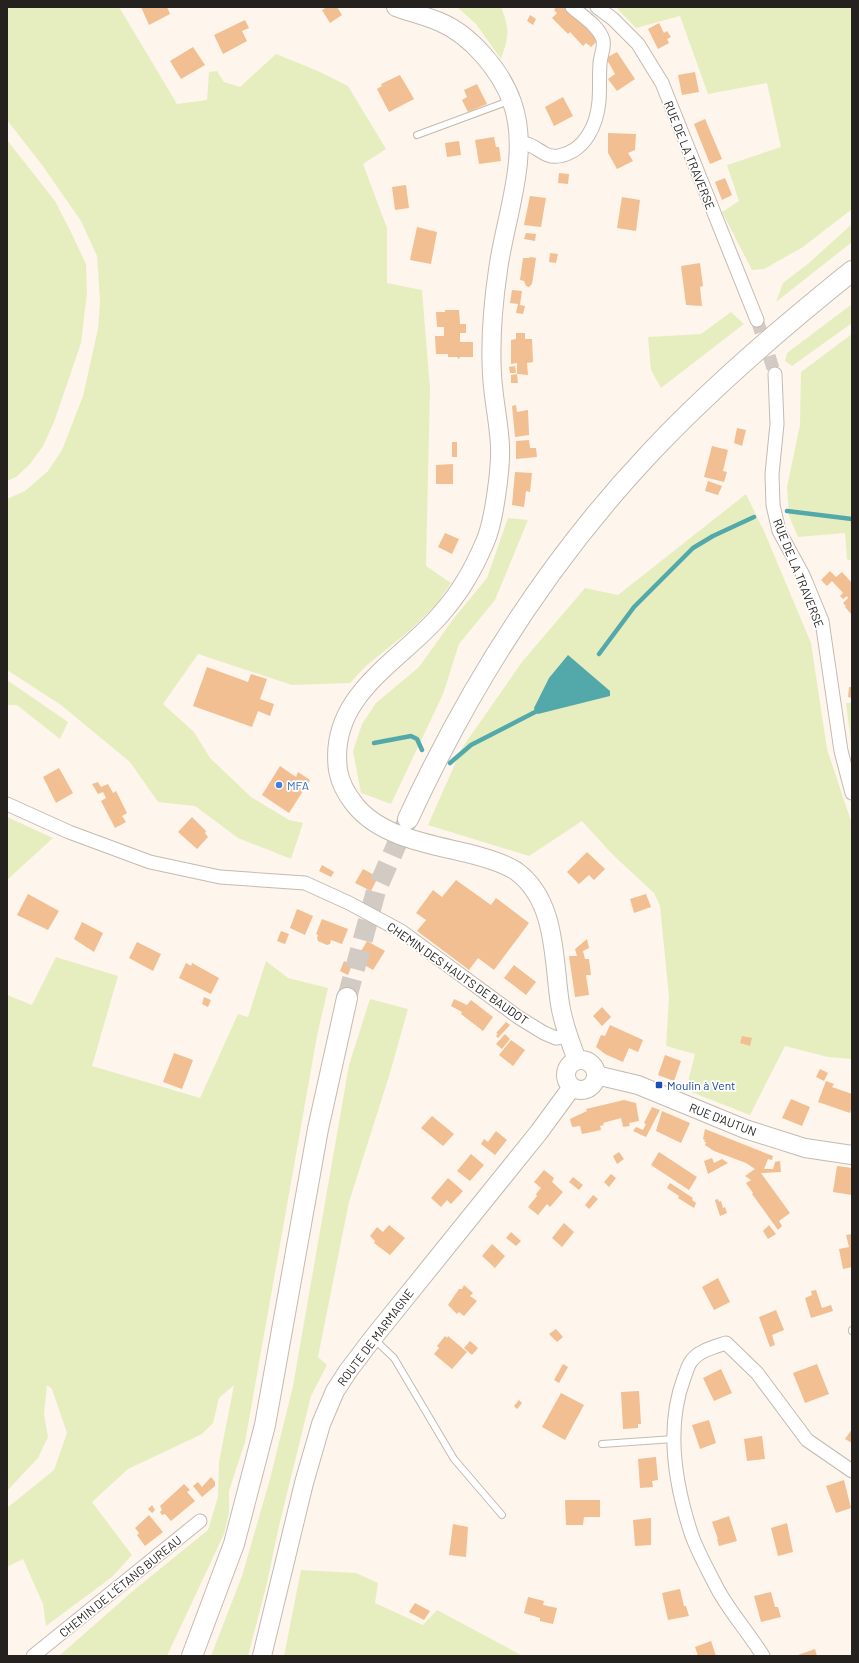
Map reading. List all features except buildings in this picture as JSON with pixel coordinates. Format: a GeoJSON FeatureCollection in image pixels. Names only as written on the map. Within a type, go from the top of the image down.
{"type":"FeatureCollection","features":[{"type":"Feature","properties":{"kind":"main road"},"geometry":{"type":"LineString","coordinates":[[396,7],[442,22],[467,39],[502,79],[512,100],[517,118],[520,142],[518,165],[498,269],[491,332],[492,377],[500,449],[496,494],[488,537],[470,576],[441,615],[377,674],[351,705],[337,741],[338,774],[347,794],[364,815],[386,829],[412,839],[495,861],[515,871],[534,888],[545,911],[552,935],[560,1006],[568,1036],[577,1060]]}},
{"type":"Feature","properties":{"kind":"main road"},"geometry":{"type":"LineString","coordinates":[[408,819],[460,716],[502,646],[550,576],[596,514],[650,453],[723,381],[806,308],[852,271]]}},
{"type":"Feature","properties":{"kind":"main road"},"geometry":{"type":"LineString","coordinates":[[192,1656],[234,1544],[265,1425],[318,1129],[347,998]]}},
{"type":"Feature","properties":{"kind":"main road"},"geometry":{"type":"LineString","coordinates":[[577,1060],[586,1060],[590,1062],[596,1070],[596,1075],[594,1084],[581,1090],[572,1087],[569,1084],[566,1075],[569,1066],[577,1060]]}},
{"type":"Feature","properties":{"kind":"main road","name":"RUE D'AUTUN"},"geometry":{"type":"LineString","coordinates":[[596,1075],[638,1085],[745,1129],[805,1148],[852,1155]]}},
{"type":"Feature","properties":{"kind":"main road","name":"ROUTE DE MARMAGNE"},"geometry":{"type":"LineString","coordinates":[[262,1656],[304,1483],[321,1424],[335,1390],[373,1338],[534,1138],[572,1087]]}},
{"type":"Feature","properties":{"kind":"street"},"geometry":{"type":"LineString","coordinates":[[520,142],[526,142],[546,155],[558,156],[577,148],[586,140],[592,129],[599,102],[600,62],[603,40],[596,28],[572,7]]}},
{"type":"Feature","properties":{"kind":"street","name":"RUE DE LA TRAVERSE"},"geometry":{"type":"LineString","coordinates":[[597,7],[613,19],[638,44],[662,83],[757,320]]}},
{"type":"Feature","properties":{"kind":"street","name":"RUE DE LA TRAVERSE"},"geometry":{"type":"LineString","coordinates":[[775,374],[778,424],[772,474],[773,505],[779,531],[803,575],[822,621],[841,751],[852,793]]}},
{"type":"Feature","properties":{"kind":"street","name":"CHEMIN DES HAUTS DE BAUDOT"},"geometry":{"type":"LineString","coordinates":[[7,804],[69,832],[150,862],[220,877],[305,883],[349,903],[401,931],[518,1017],[544,1033],[556,1038],[568,1036]]}},
{"type":"Feature","properties":{"kind":"street"},"geometry":{"type":"LineString","coordinates":[[763,1656],[718,1589],[692,1534],[681,1496],[675,1459],[674,1421],[678,1394],[690,1363],[698,1355],[711,1348],[726,1343],[757,1373],[807,1440],[852,1471]]}},
{"type":"Feature","properties":{"kind":"street","name":"CHEMIN DE L'ÉTANG BUREAU"},"geometry":{"type":"LineString","coordinates":[[37,1654],[200,1521]]}},
{"type":"Feature","properties":{"kind":"lane"},"geometry":{"type":"LineString","coordinates":[[417,135],[512,100]]}},
{"type":"Feature","properties":{"kind":"lane"},"geometry":{"type":"LineString","coordinates":[[373,1338],[394,1358],[454,1459],[502,1515]]}},
{"type":"Feature","properties":{"kind":"lane"},"geometry":{"type":"LineString","coordinates":[[602,1444],[675,1439]]}},
{"type":"Feature","properties":{"kind":"green space"},"geometry":{"type":"Polygon","coordinates":[[[7,7],[119,7],[177,104],[207,100],[209,72],[217,71],[224,82],[240,87],[276,54],[318,71],[348,86],[386,149],[363,164],[387,228],[387,283],[422,290],[430,389],[426,566],[451,583],[435,606],[408,632],[367,665],[350,683],[292,685],[198,654],[163,704],[194,732],[210,758],[251,797],[289,820],[303,823],[291,859],[238,838],[195,806],[158,802],[130,762],[61,705],[7,670],[7,499],[25,491],[48,471],[62,450],[83,396],[98,329],[100,302],[97,256],[81,221],[42,165],[7,120],[7,7]]]}},
{"type":"Feature","properties":{"kind":"green space"},"geometry":{"type":"Polygon","coordinates":[[[457,7],[501,7],[507,27],[507,39],[501,59],[476,24],[457,7]]]}},
{"type":"Feature","properties":{"kind":"green space"},"geometry":{"type":"Polygon","coordinates":[[[616,7],[852,7],[852,209],[803,247],[764,269],[752,270],[722,212],[739,201],[727,165],[781,147],[767,83],[708,94],[680,16],[636,28],[616,7]]]}},
{"type":"Feature","properties":{"kind":"green space"},"geometry":{"type":"Polygon","coordinates":[[[7,140],[55,201],[86,264],[87,293],[81,343],[54,422],[43,446],[30,464],[16,477],[7,481],[7,140]]]}},
{"type":"Feature","properties":{"kind":"green space"},"geometry":{"type":"Polygon","coordinates":[[[852,224],[852,242],[776,302],[783,283],[809,263],[852,224]]]}},
{"type":"Feature","properties":{"kind":"green space"},"geometry":{"type":"Polygon","coordinates":[[[852,304],[852,323],[792,366],[785,361],[787,353],[852,304]]]}},
{"type":"Feature","properties":{"kind":"green space"},"geometry":{"type":"Polygon","coordinates":[[[731,312],[744,324],[661,388],[651,370],[648,337],[701,334],[731,312]]]}},
{"type":"Feature","properties":{"kind":"green space"},"geometry":{"type":"Polygon","coordinates":[[[852,334],[852,561],[847,559],[845,533],[798,537],[789,516],[787,487],[800,425],[801,372],[852,334]]]}},
{"type":"Feature","properties":{"kind":"green space"},"geometry":{"type":"Polygon","coordinates":[[[746,494],[764,531],[811,643],[827,749],[852,824],[852,1059],[828,1057],[785,1046],[750,1115],[686,1090],[695,1054],[666,1046],[669,997],[660,906],[654,893],[612,854],[582,821],[529,856],[428,825],[462,748],[522,662],[585,588],[618,595],[746,494]]]}},
{"type":"Feature","properties":{"kind":"green space"},"geometry":{"type":"Polygon","coordinates":[[[508,518],[528,520],[495,600],[459,644],[443,694],[391,804],[361,793],[353,751],[362,724],[376,703],[419,667],[454,618],[487,578],[508,518]]]}},
{"type":"Feature","properties":{"kind":"green space"},"geometry":{"type":"Polygon","coordinates":[[[7,680],[68,722],[60,739],[17,705],[7,705],[7,680]]]}},
{"type":"Feature","properties":{"kind":"green space"},"geometry":{"type":"Polygon","coordinates":[[[846,703],[852,703],[852,742],[851,742],[846,703]]]}},
{"type":"Feature","properties":{"kind":"green space"},"geometry":{"type":"Polygon","coordinates":[[[7,817],[53,838],[7,880],[7,817]]]}},
{"type":"Feature","properties":{"kind":"green space"},"geometry":{"type":"Polygon","coordinates":[[[56,957],[118,976],[92,1066],[200,1098],[238,1014],[248,1017],[266,961],[288,978],[328,988],[317,1036],[245,1442],[229,1491],[229,1513],[224,1534],[167,1656],[59,1656],[134,1590],[208,1530],[218,1497],[219,1462],[234,1385],[219,1398],[213,1423],[202,1434],[128,1469],[92,1502],[132,1555],[112,1577],[46,1626],[43,1604],[23,1559],[7,1567],[7,1508],[54,1470],[67,1433],[52,1389],[47,1385],[44,1414],[48,1437],[38,1458],[7,1491],[7,995],[32,1005],[56,957]]]}},
{"type":"Feature","properties":{"kind":"green space"},"geometry":{"type":"Polygon","coordinates":[[[370,999],[408,1009],[390,1073],[349,1202],[318,1357],[327,1365],[311,1396],[279,1526],[267,1583],[248,1656],[211,1656],[242,1576],[270,1479],[293,1386],[349,1065],[370,999]]]}},
{"type":"Feature","properties":{"kind":"green space"},"geometry":{"type":"Polygon","coordinates":[[[301,1570],[356,1573],[378,1583],[375,1603],[423,1625],[437,1610],[523,1656],[284,1656],[301,1570]]]}},
{"type":"Feature","properties":{"kind":"water"},"geometry":{"type":"Polygon","coordinates":[[[568,655],[610,691],[610,696],[538,714],[535,712],[534,708],[549,678],[568,655]]]}},
{"type":"Feature","properties":{"kind":"waterway"},"geometry":{"type":"LineString","coordinates":[[787,511],[852,519]]}},
{"type":"Feature","properties":{"kind":"waterway"},"geometry":{"type":"LineString","coordinates":[[599,654],[634,607],[693,548],[713,536],[754,517]]}},
{"type":"Feature","properties":{"kind":"waterway"},"geometry":{"type":"LineString","coordinates":[[450,763],[471,745],[539,710]]}},
{"type":"Feature","properties":{"kind":"waterway"},"geometry":{"type":"LineString","coordinates":[[374,743],[411,736],[417,739],[422,750]]}},
{"type":"Feature","properties":{"kind":"tunnel"},"geometry":{"type":"LineString","coordinates":[[757,320],[775,374]]}},
{"type":"Feature","properties":{"kind":"tunnel"},"geometry":{"type":"LineString","coordinates":[[347,998],[376,891],[408,819]]}},
{"type":"Feature","properties":{"kind":"place","name":"MFA"},"geometry":{"type":"Point","coordinates":[279,785]}},
{"type":"Feature","properties":{"kind":"place","name":"Moulin à Vent"},"geometry":{"type":"Point","coordinates":[659,1085]}}]}
